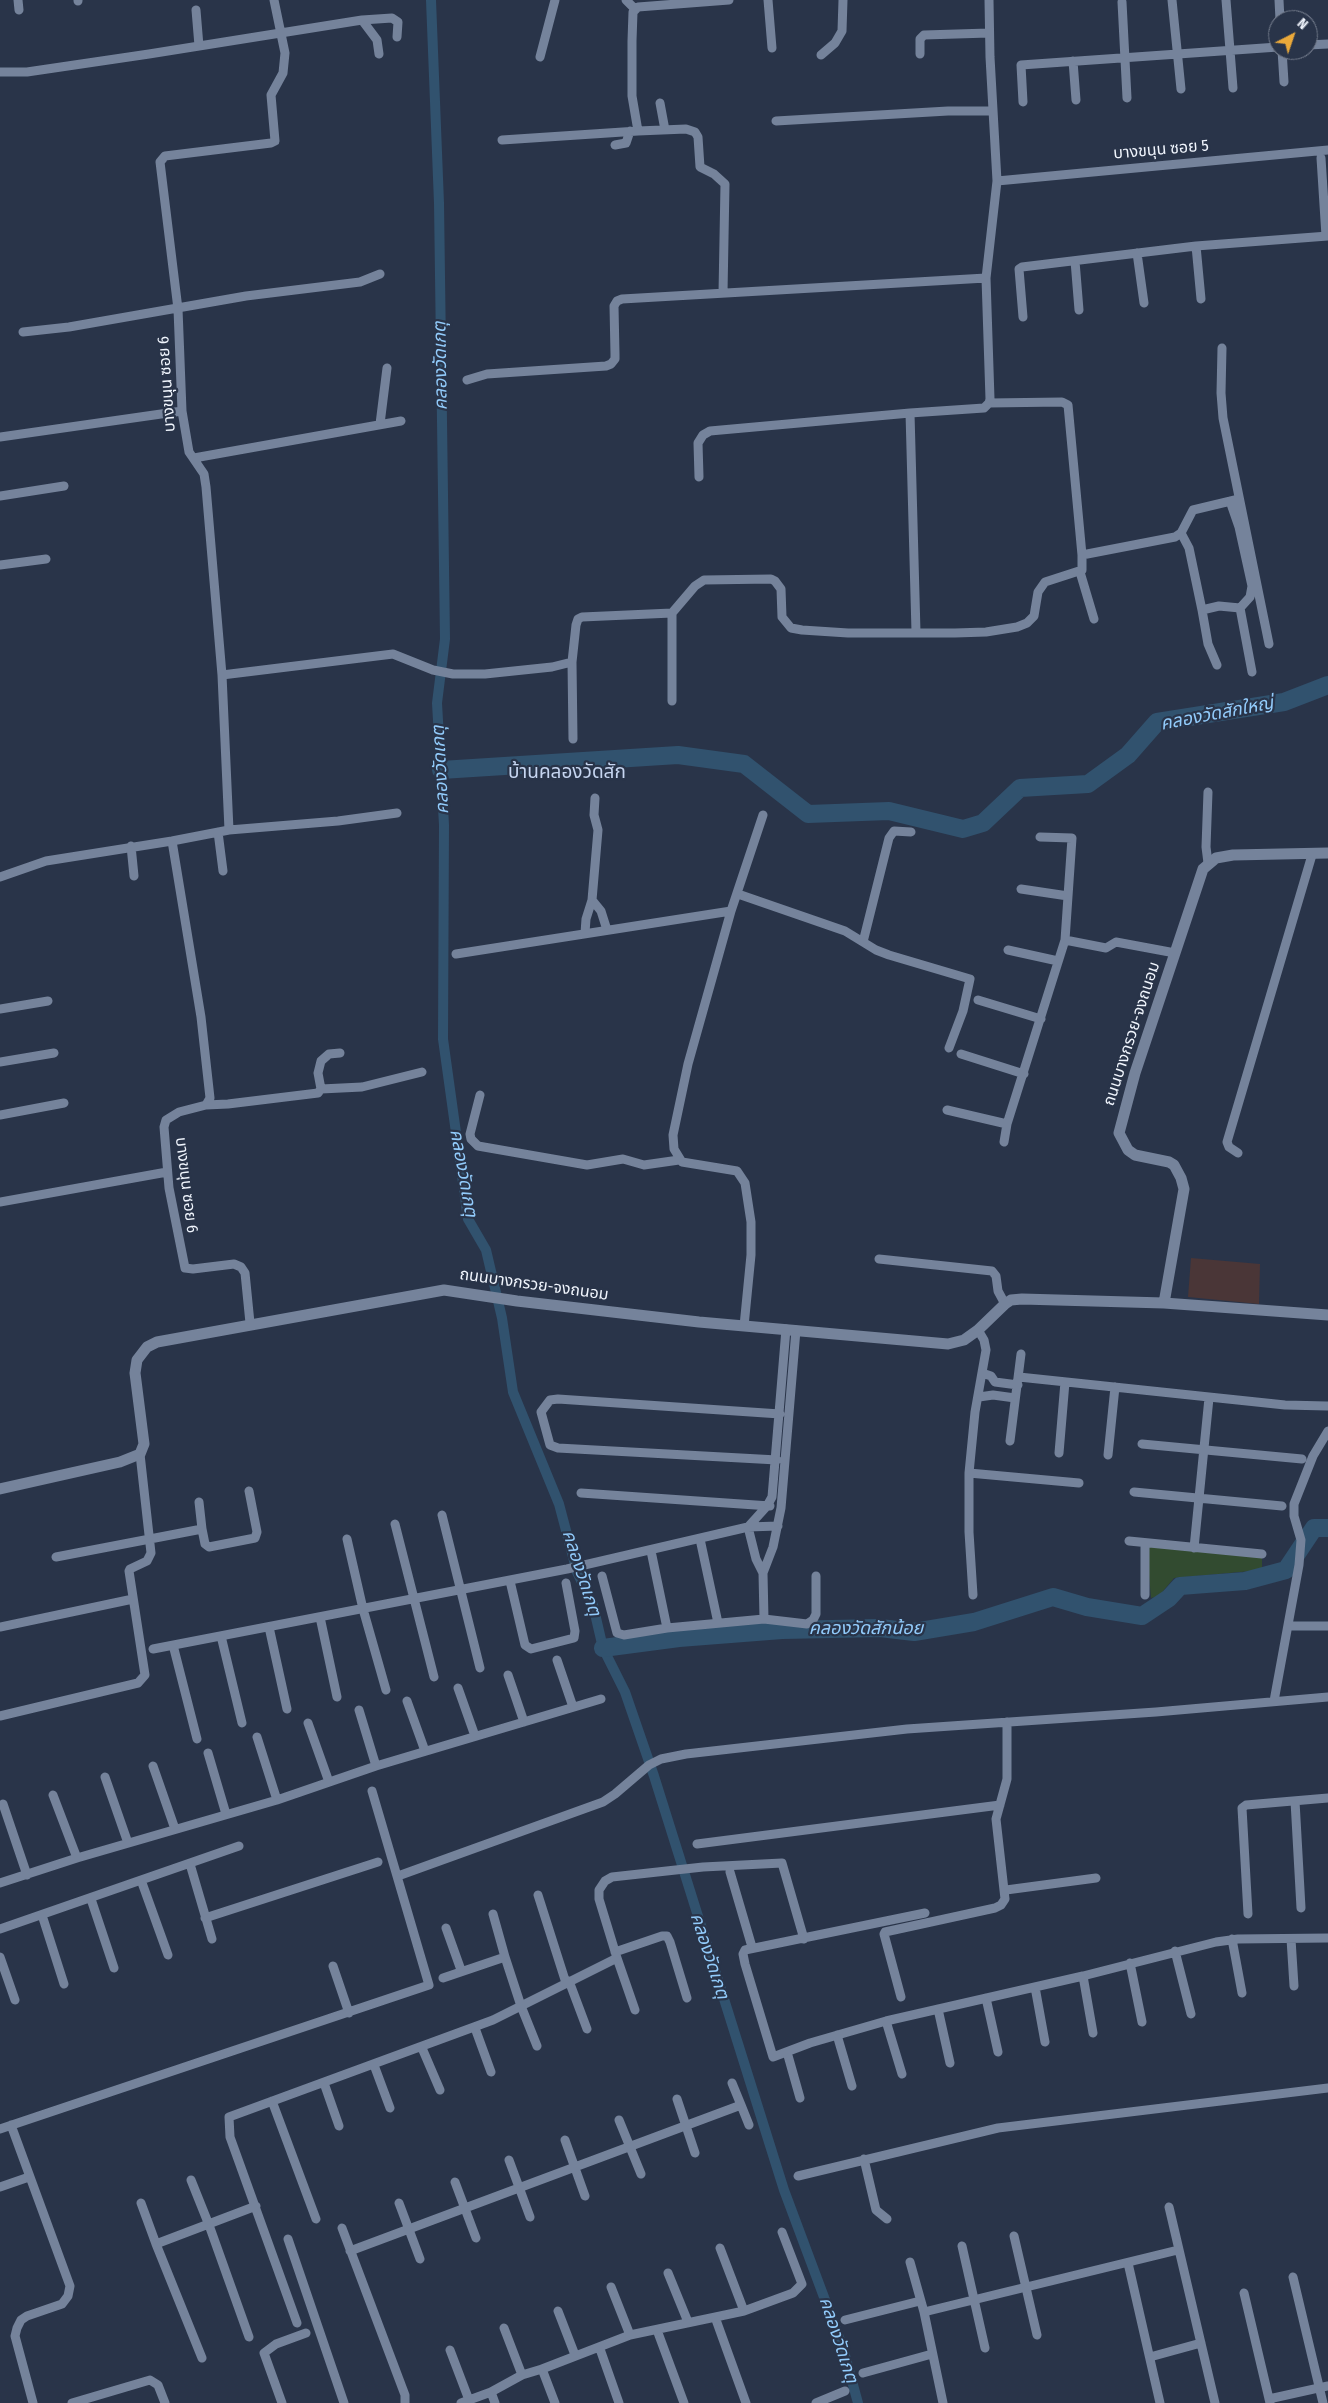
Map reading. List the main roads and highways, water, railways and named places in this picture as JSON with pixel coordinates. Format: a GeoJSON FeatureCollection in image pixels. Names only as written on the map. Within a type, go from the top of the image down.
{"type":"FeatureCollection","features":[{"type":"Feature","properties":{"kind":"waterway","name":"คลองวัดเกตุ"},"geometry":{"type":"LineString","coordinates":[[431,0],[439,203],[445,639],[437,703],[444,825],[443,1039],[468,1219],[486,1250],[502,1318],[513,1392],[559,1504],[577,1572],[593,1605],[603,1648],[625,1692],[654,1776],[784,2190],[843,2348],[858,2403]]}},
{"type":"Feature","properties":{"kind":"waterway","name":"คลองวัดสักใหญ่"},"geometry":{"type":"LineString","coordinates":[[441,770],[678,755],[744,764],[808,814],[889,811],[963,829],[983,823],[1020,788],[1088,784],[1128,755],[1157,722],[1284,702],[1328,685]]}},
{"type":"Feature","properties":{"kind":"waterway","name":"คลองวัดสักน้อย"},"geometry":{"type":"LineString","coordinates":[[603,1648],[679,1638],[782,1630],[880,1628],[914,1632],[974,1622],[1053,1597],[1087,1607],[1142,1616],[1169,1598],[1180,1586],[1245,1581],[1286,1570],[1314,1528],[1328,1528]]}},
{"type":"Feature","properties":{"kind":"district","name":"บ้านคลองวัดสัก"},"geometry":{"type":"Point","coordinates":[567,773]}}]}
